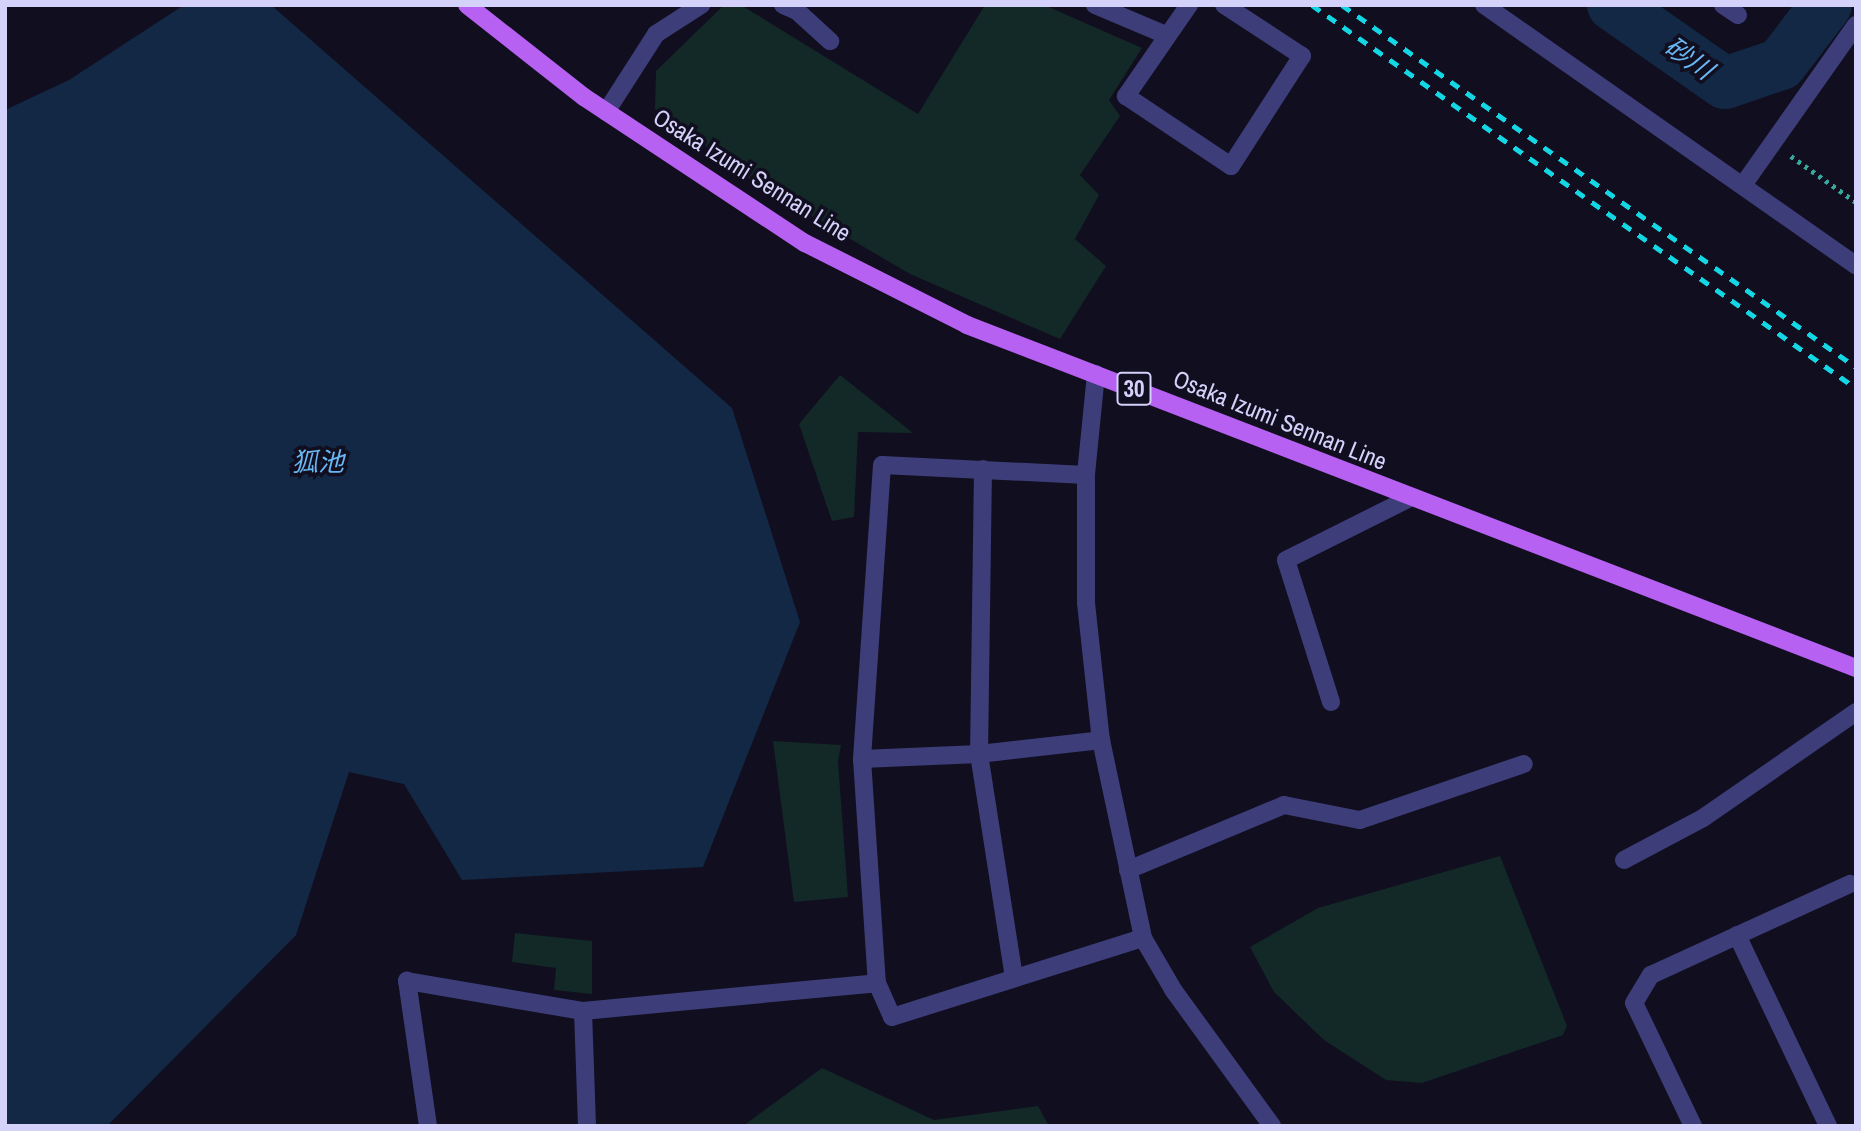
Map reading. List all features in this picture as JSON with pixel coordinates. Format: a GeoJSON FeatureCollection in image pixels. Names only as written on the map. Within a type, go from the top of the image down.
{"type":"FeatureCollection","features":[{"type":"Feature","properties":{"kind":"main road","name":"Osaka Izumi Sennan Line"},"geometry":{"type":"LineString","coordinates":[[467,5],[606,112],[805,243],[967,325],[1856,668]]}},
{"type":"Feature","properties":{"kind":"street"},"geometry":{"type":"LineString","coordinates":[[1095,5],[1166,35]]}},
{"type":"Feature","properties":{"kind":"street"},"geometry":{"type":"LineString","coordinates":[[1189,5],[1126,96],[1231,166],[1302,56],[1224,5]]}},
{"type":"Feature","properties":{"kind":"street"},"geometry":{"type":"LineString","coordinates":[[1484,5],[1856,265]]}},
{"type":"Feature","properties":{"kind":"street"},"geometry":{"type":"LineString","coordinates":[[606,112],[656,34],[697,6]]}},
{"type":"Feature","properties":{"kind":"street"},"geometry":{"type":"LineString","coordinates":[[793,7],[830,41]]}},
{"type":"Feature","properties":{"kind":"street"},"geometry":{"type":"LineString","coordinates":[[1743,185],[1856,25]]}},
{"type":"Feature","properties":{"kind":"street"},"geometry":{"type":"LineString","coordinates":[[1096,374],[1086,475],[1086,603],[1101,740],[1143,938],[1174,991],[1272,1126]]}},
{"type":"Feature","properties":{"kind":"street"},"geometry":{"type":"LineString","coordinates":[[1086,475],[882,465],[862,759],[877,982],[892,1017],[1143,938]]}},
{"type":"Feature","properties":{"kind":"street"},"geometry":{"type":"LineString","coordinates":[[983,469],[979,754],[1014,978]]}},
{"type":"Feature","properties":{"kind":"street"},"geometry":{"type":"LineString","coordinates":[[1331,702],[1312,649],[1286,560],[1410,498]]}},
{"type":"Feature","properties":{"kind":"street"},"geometry":{"type":"LineString","coordinates":[[1624,860],[1703,818],[1856,712]]}},
{"type":"Feature","properties":{"kind":"street"},"geometry":{"type":"LineString","coordinates":[[862,759],[979,754],[1101,740]]}},
{"type":"Feature","properties":{"kind":"street"},"geometry":{"type":"LineString","coordinates":[[1128,870],[1284,805],[1360,820],[1524,764]]}},
{"type":"Feature","properties":{"kind":"street"},"geometry":{"type":"LineString","coordinates":[[1693,1126],[1633,1003],[1651,975],[1854,885]]}},
{"type":"Feature","properties":{"kind":"street"},"geometry":{"type":"LineString","coordinates":[[1737,935],[1828,1126]]}},
{"type":"Feature","properties":{"kind":"street"},"geometry":{"type":"LineString","coordinates":[[428,1126],[407,981],[583,1011],[877,982]]}},
{"type":"Feature","properties":{"kind":"street"},"geometry":{"type":"LineString","coordinates":[[583,1011],[587,1126]]}},
{"type":"Feature","properties":{"kind":"path"},"geometry":{"type":"LineString","coordinates":[[1773,143],[1856,202]]}},
{"type":"Feature","properties":{"kind":"green space"},"geometry":{"type":"Polygon","coordinates":[[[724,5],[741,5],[918,114],[985,5],[1044,5],[1142,48],[1109,100],[1120,116],[1080,175],[1099,195],[1075,239],[1106,266],[1060,339],[910,274],[755,183],[655,109],[656,71],[724,5]]]}},
{"type":"Feature","properties":{"kind":"green space"},"geometry":{"type":"Polygon","coordinates":[[[840,375],[913,433],[858,432],[854,517],[832,521],[799,424],[840,375]]]}},
{"type":"Feature","properties":{"kind":"green space"},"geometry":{"type":"Polygon","coordinates":[[[773,741],[841,745],[838,761],[848,897],[794,902],[773,741]]]}},
{"type":"Feature","properties":{"kind":"green space"},"geometry":{"type":"Polygon","coordinates":[[[1500,856],[1567,1026],[1563,1035],[1422,1083],[1386,1080],[1324,1040],[1274,992],[1250,947],[1318,908],[1500,856]]]}},
{"type":"Feature","properties":{"kind":"green space"},"geometry":{"type":"Polygon","coordinates":[[[515,933],[592,941],[592,994],[554,990],[556,968],[512,962],[515,933]]]}},
{"type":"Feature","properties":{"kind":"green space"},"geometry":{"type":"Polygon","coordinates":[[[822,1068],[934,1120],[1038,1106],[1049,1126],[743,1126],[822,1068]]]}},
{"type":"Feature","properties":{"kind":"water","name":"狐池"},"geometry":{"type":"Polygon","coordinates":[[[184,5],[271,5],[732,408],[800,622],[703,867],[462,880],[404,784],[349,772],[296,935],[107,1126],[5,1126],[5,110],[69,80],[184,5]]]}},
{"type":"Feature","properties":{"kind":"waterway","name":"砂川"},"geometry":{"type":"LineString","coordinates":[[1613,5],[1725,83],[1781,64],[1826,5]]}},
{"type":"Feature","properties":{"kind":"railway"},"geometry":{"type":"LineString","coordinates":[[1312,5],[1856,388]]}},
{"type":"Feature","properties":{"kind":"railway"},"geometry":{"type":"LineString","coordinates":[[1342,5],[1856,367]]}}]}
